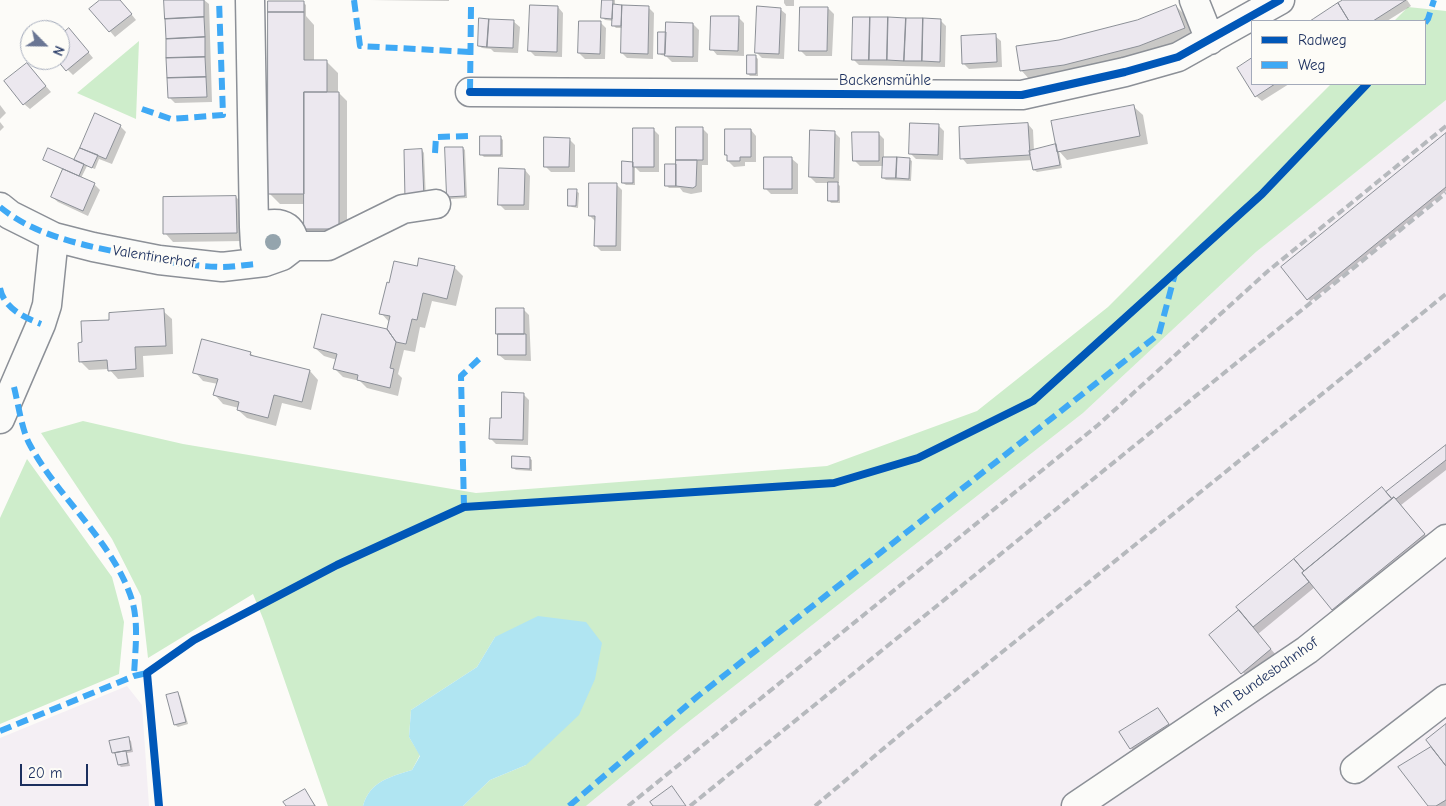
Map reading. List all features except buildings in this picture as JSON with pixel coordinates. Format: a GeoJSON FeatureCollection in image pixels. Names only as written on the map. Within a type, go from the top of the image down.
{"type":"FeatureCollection","features":[{"type":"Feature","properties":{"kind":"street"},"geometry":{"type":"LineString","coordinates":[[250,0],[255,264]]}},
{"type":"Feature","properties":{"kind":"street"},"geometry":{"type":"LineString","coordinates":[[1194,0],[1210,40]]}},
{"type":"Feature","properties":{"kind":"street","name":"Backensmühle"},"geometry":{"type":"LineString","coordinates":[[470,92],[1022,95],[1125,72],[1178,57],[1280,0]]}},
{"type":"Feature","properties":{"kind":"street"},"geometry":{"type":"LineString","coordinates":[[254,227],[272,223],[285,225],[294,236],[295,246],[328,246],[373,222],[403,209],[436,204]]}},
{"type":"Feature","properties":{"kind":"street","name":"Valentinerhof"},"geometry":{"type":"LineString","coordinates":[[0,207],[10,215],[54,237],[159,260],[222,267],[255,264],[282,256],[295,246]]}},
{"type":"Feature","properties":{"kind":"street"},"geometry":{"type":"LineString","coordinates":[[0,420],[41,324],[47,305],[54,237]]}},
{"type":"Feature","properties":{"kind":"street","name":"Am Bundesbahnhof"},"geometry":{"type":"LineString","coordinates":[[1076,806],[1307,650],[1446,539]]}},
{"type":"Feature","properties":{"kind":"street"},"geometry":{"type":"LineString","coordinates":[[1355,769],[1446,699]]}},
{"type":"Feature","properties":{"kind":"shaded area"},"geometry":{"type":"Polygon","coordinates":[[[1446,100],[1446,806],[586,806],[682,727],[1083,413],[1256,252],[1446,100]]]}},
{"type":"Feature","properties":{"kind":"shaded area"},"geometry":{"type":"Polygon","coordinates":[[[127,686],[142,705],[149,806],[0,806],[0,738],[127,686]]]}},
{"type":"Feature","properties":{"kind":"green space"},"geometry":{"type":"Polygon","coordinates":[[[1408,7],[1446,11],[1446,100],[1256,252],[1083,413],[682,727],[586,806],[463,806],[490,780],[526,765],[495,637],[477,667],[411,710],[409,737],[420,755],[412,770],[376,785],[366,798],[363,806],[328,806],[253,594],[148,658],[141,596],[112,539],[41,433],[83,421],[183,444],[476,493],[827,466],[977,411],[1108,307],[1330,85],[1426,85],[1426,20],[1395,20],[1408,7]]]}},
{"type":"Feature","properties":{"kind":"green space"},"geometry":{"type":"Polygon","coordinates":[[[139,41],[136,119],[77,93],[139,41]]]}},
{"type":"Feature","properties":{"kind":"green space"},"geometry":{"type":"Polygon","coordinates":[[[27,459],[112,577],[124,622],[119,674],[0,724],[0,518],[27,459]]]}},
{"type":"Feature","properties":{"kind":"water"},"geometry":{"type":"Polygon","coordinates":[[[538,616],[586,622],[602,643],[595,679],[579,715],[526,765],[490,780],[463,806],[363,806],[366,798],[376,785],[412,770],[420,756],[409,737],[411,710],[477,667],[495,637],[538,616]]]}},
{"type":"Feature","properties":{"kind":"railway"},"geometry":{"type":"LineString","coordinates":[[628,806],[1098,425],[1268,271],[1446,126]]}},
{"type":"Feature","properties":{"kind":"railway"},"geometry":{"type":"LineString","coordinates":[[690,806],[1446,193]]}},
{"type":"Feature","properties":{"kind":"railway"},"geometry":{"type":"LineString","coordinates":[[815,806],[908,728],[1446,294]]}},
{"type":"Feature","properties":{"kind":"marked path"},"geometry":{"type":"LineString","coordinates":[[142,109],[171,119],[223,115],[219,0]]}},
{"type":"Feature","properties":{"kind":"marked path"},"geometry":{"type":"LineString","coordinates":[[354,0],[360,46],[471,52]]}},
{"type":"Feature","properties":{"kind":"marked path"},"geometry":{"type":"LineString","coordinates":[[1426,22],[1434,0]]}},
{"type":"Feature","properties":{"kind":"marked path"},"geometry":{"type":"LineString","coordinates":[[471,7],[470,92],[473,92]]}},
{"type":"Feature","properties":{"kind":"marked path"},"geometry":{"type":"LineString","coordinates":[[435,153],[436,137],[471,136]]}},
{"type":"Feature","properties":{"kind":"marked path"},"geometry":{"type":"LineString","coordinates":[[0,207],[28,225],[44,232],[94,247],[197,265],[225,267],[255,264]]}},
{"type":"Feature","properties":{"kind":"marked path"},"geometry":{"type":"LineString","coordinates":[[569,806],[698,696],[1159,334],[1175,274]]}},
{"type":"Feature","properties":{"kind":"marked path"},"geometry":{"type":"LineString","coordinates":[[0,288],[2,295],[15,311],[41,324]]}},
{"type":"Feature","properties":{"kind":"marked path"},"geometry":{"type":"LineString","coordinates":[[464,507],[461,376],[479,359]]}},
{"type":"Feature","properties":{"kind":"marked path"},"geometry":{"type":"LineString","coordinates":[[14,387],[22,425],[30,445],[42,465],[112,558],[132,600],[136,638],[134,676]]}},
{"type":"Feature","properties":{"kind":"marked path"},"geometry":{"type":"LineString","coordinates":[[0,731],[150,671]]}},
{"type":"Feature","properties":{"kind":"cycle path"},"geometry":{"type":"LineString","coordinates":[[470,92],[1022,95],[1125,72],[1178,57],[1280,0]]}},
{"type":"Feature","properties":{"kind":"cycle path"},"geometry":{"type":"LineString","coordinates":[[159,806],[147,673],[194,640],[337,565],[464,507],[834,483],[918,458],[1033,401],[1262,194],[1366,85]]}}]}
